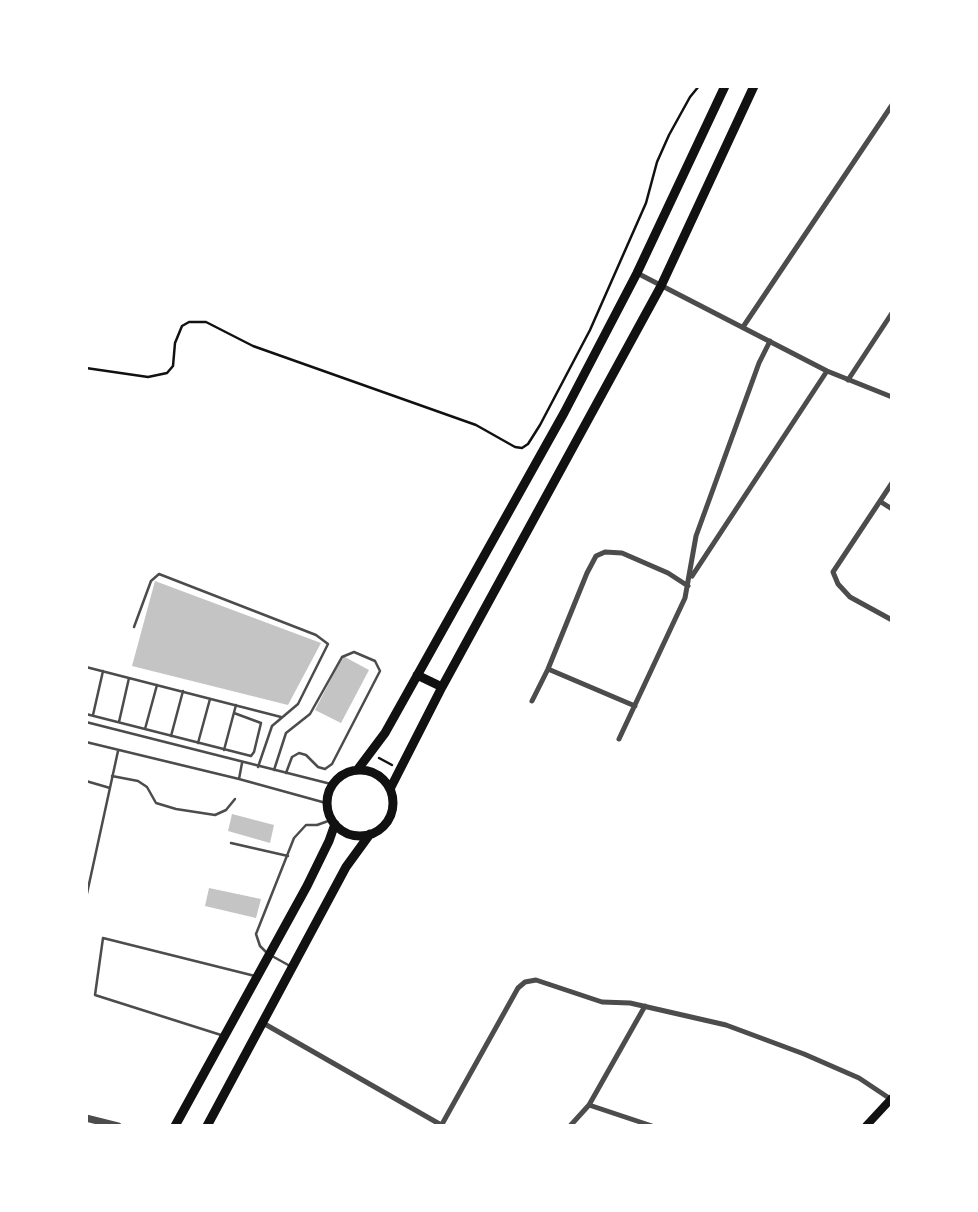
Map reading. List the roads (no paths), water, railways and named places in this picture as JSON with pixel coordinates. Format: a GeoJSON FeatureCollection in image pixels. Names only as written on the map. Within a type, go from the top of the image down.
{"type":"FeatureCollection","features":[{"type":"Feature","properties":{"kind":"main road"},"geometry":{"type":"LineString","coordinates":[[358,769],[385,733],[558,425],[637,274],[725,86]]}},
{"type":"Feature","properties":{"kind":"main road"},"geometry":{"type":"LineString","coordinates":[[390,789],[442,687],[661,286],[754,86]]}},
{"type":"Feature","properties":{"kind":"main road"},"geometry":{"type":"LineString","coordinates":[[417,675],[442,687]]}},
{"type":"Feature","properties":{"kind":"main road"},"geometry":{"type":"LineString","coordinates":[[358,769],[371,771],[383,778],[393,799],[388,821],[380,829],[359,836],[348,834],[333,822],[326,803],[331,784],[343,773],[358,769]]}},
{"type":"Feature","properties":{"kind":"main road"},"geometry":{"type":"LineString","coordinates":[[175,1126],[322,856],[333,822]]}},
{"type":"Feature","properties":{"kind":"main road"},"geometry":{"type":"LineString","coordinates":[[206,1126],[346,867],[370,834]]}},
{"type":"Feature","properties":{"kind":"main road"},"geometry":{"type":"LineString","coordinates":[[866,1126],[892,1099]]}},
{"type":"Feature","properties":{"kind":"street"},"geometry":{"type":"LineString","coordinates":[[743,327],[892,105]]}},
{"type":"Feature","properties":{"kind":"street"},"geometry":{"type":"LineString","coordinates":[[637,274],[827,371],[892,397]]}},
{"type":"Feature","properties":{"kind":"street"},"geometry":{"type":"LineString","coordinates":[[848,380],[892,313]]}},
{"type":"Feature","properties":{"kind":"street"},"geometry":{"type":"LineString","coordinates":[[619,739],[675,621],[690,578],[696,536],[759,363],[770,341]]}},
{"type":"Feature","properties":{"kind":"street"},"geometry":{"type":"LineString","coordinates":[[690,578],[827,371]]}},
{"type":"Feature","properties":{"kind":"street"},"geometry":{"type":"LineString","coordinates":[[892,483],[834,568],[833,576],[850,597],[892,620]]}},
{"type":"Feature","properties":{"kind":"street"},"geometry":{"type":"LineString","coordinates":[[881,502],[892,509]]}},
{"type":"Feature","properties":{"kind":"street"},"geometry":{"type":"LineString","coordinates":[[532,701],[596,556],[605,552],[622,553],[668,573],[688,586]]}},
{"type":"Feature","properties":{"kind":"street"},"geometry":{"type":"LineString","coordinates":[[548,669],[635,706]]}},
{"type":"Feature","properties":{"kind":"street"},"geometry":{"type":"LineString","coordinates":[[263,1023],[442,1126],[518,988],[525,982],[536,980],[602,1002],[645,1006],[726,1026],[804,1054],[859,1078],[892,1099]]}},
{"type":"Feature","properties":{"kind":"street"},"geometry":{"type":"LineString","coordinates":[[570,1126],[589,1105],[645,1006]]}},
{"type":"Feature","properties":{"kind":"street"},"geometry":{"type":"LineString","coordinates":[[589,1105],[652,1126]]}},
{"type":"Feature","properties":{"kind":"street"},"geometry":{"type":"LineString","coordinates":[[86,1118],[118,1126]]}},
{"type":"Feature","properties":{"kind":"lane"},"geometry":{"type":"LineString","coordinates":[[134,627],[151,581],[159,574],[325,640],[327,649],[298,704],[281,717],[269,732],[258,767]]}},
{"type":"Feature","properties":{"kind":"lane"},"geometry":{"type":"LineString","coordinates":[[274,770],[286,733],[310,714],[342,657],[354,652],[375,661],[380,671],[332,764],[325,769],[318,767],[306,755],[299,753],[292,757],[286,773]]}},
{"type":"Feature","properties":{"kind":"lane"},"geometry":{"type":"LineString","coordinates":[[86,667],[281,717]]}},
{"type":"Feature","properties":{"kind":"lane"},"geometry":{"type":"LineString","coordinates":[[93,716],[103,671]]}},
{"type":"Feature","properties":{"kind":"lane"},"geometry":{"type":"LineString","coordinates":[[119,723],[129,678]]}},
{"type":"Feature","properties":{"kind":"lane"},"geometry":{"type":"LineString","coordinates":[[145,729],[158,685]]}},
{"type":"Feature","properties":{"kind":"lane"},"geometry":{"type":"LineString","coordinates":[[171,736],[183,691]]}},
{"type":"Feature","properties":{"kind":"lane"},"geometry":{"type":"LineString","coordinates":[[198,743],[210,698]]}},
{"type":"Feature","properties":{"kind":"lane"},"geometry":{"type":"LineString","coordinates":[[224,750],[236,705]]}},
{"type":"Feature","properties":{"kind":"lane"},"geometry":{"type":"LineString","coordinates":[[86,714],[251,756],[261,727],[258,720],[234,713]]}},
{"type":"Feature","properties":{"kind":"lane"},"geometry":{"type":"LineString","coordinates":[[86,722],[331,784]]}},
{"type":"Feature","properties":{"kind":"lane"},"geometry":{"type":"LineString","coordinates":[[86,742],[326,803]]}},
{"type":"Feature","properties":{"kind":"lane"},"geometry":{"type":"LineString","coordinates":[[86,898],[118,751]]}},
{"type":"Feature","properties":{"kind":"lane"},"geometry":{"type":"LineString","coordinates":[[239,779],[242,763]]}},
{"type":"Feature","properties":{"kind":"lane"},"geometry":{"type":"LineString","coordinates":[[112,776],[138,781],[147,787],[156,803],[169,807],[215,815],[226,810],[235,799]]}},
{"type":"Feature","properties":{"kind":"lane"},"geometry":{"type":"LineString","coordinates":[[86,781],[110,788]]}},
{"type":"Feature","properties":{"kind":"lane"},"geometry":{"type":"LineString","coordinates":[[293,967],[260,946],[256,934],[295,838],[306,825],[333,822]]}},
{"type":"Feature","properties":{"kind":"lane"},"geometry":{"type":"LineString","coordinates":[[231,843],[288,856]]}},
{"type":"Feature","properties":{"kind":"lane"},"geometry":{"type":"LineString","coordinates":[[224,1036],[95,995],[103,938],[257,976]]}}]}
